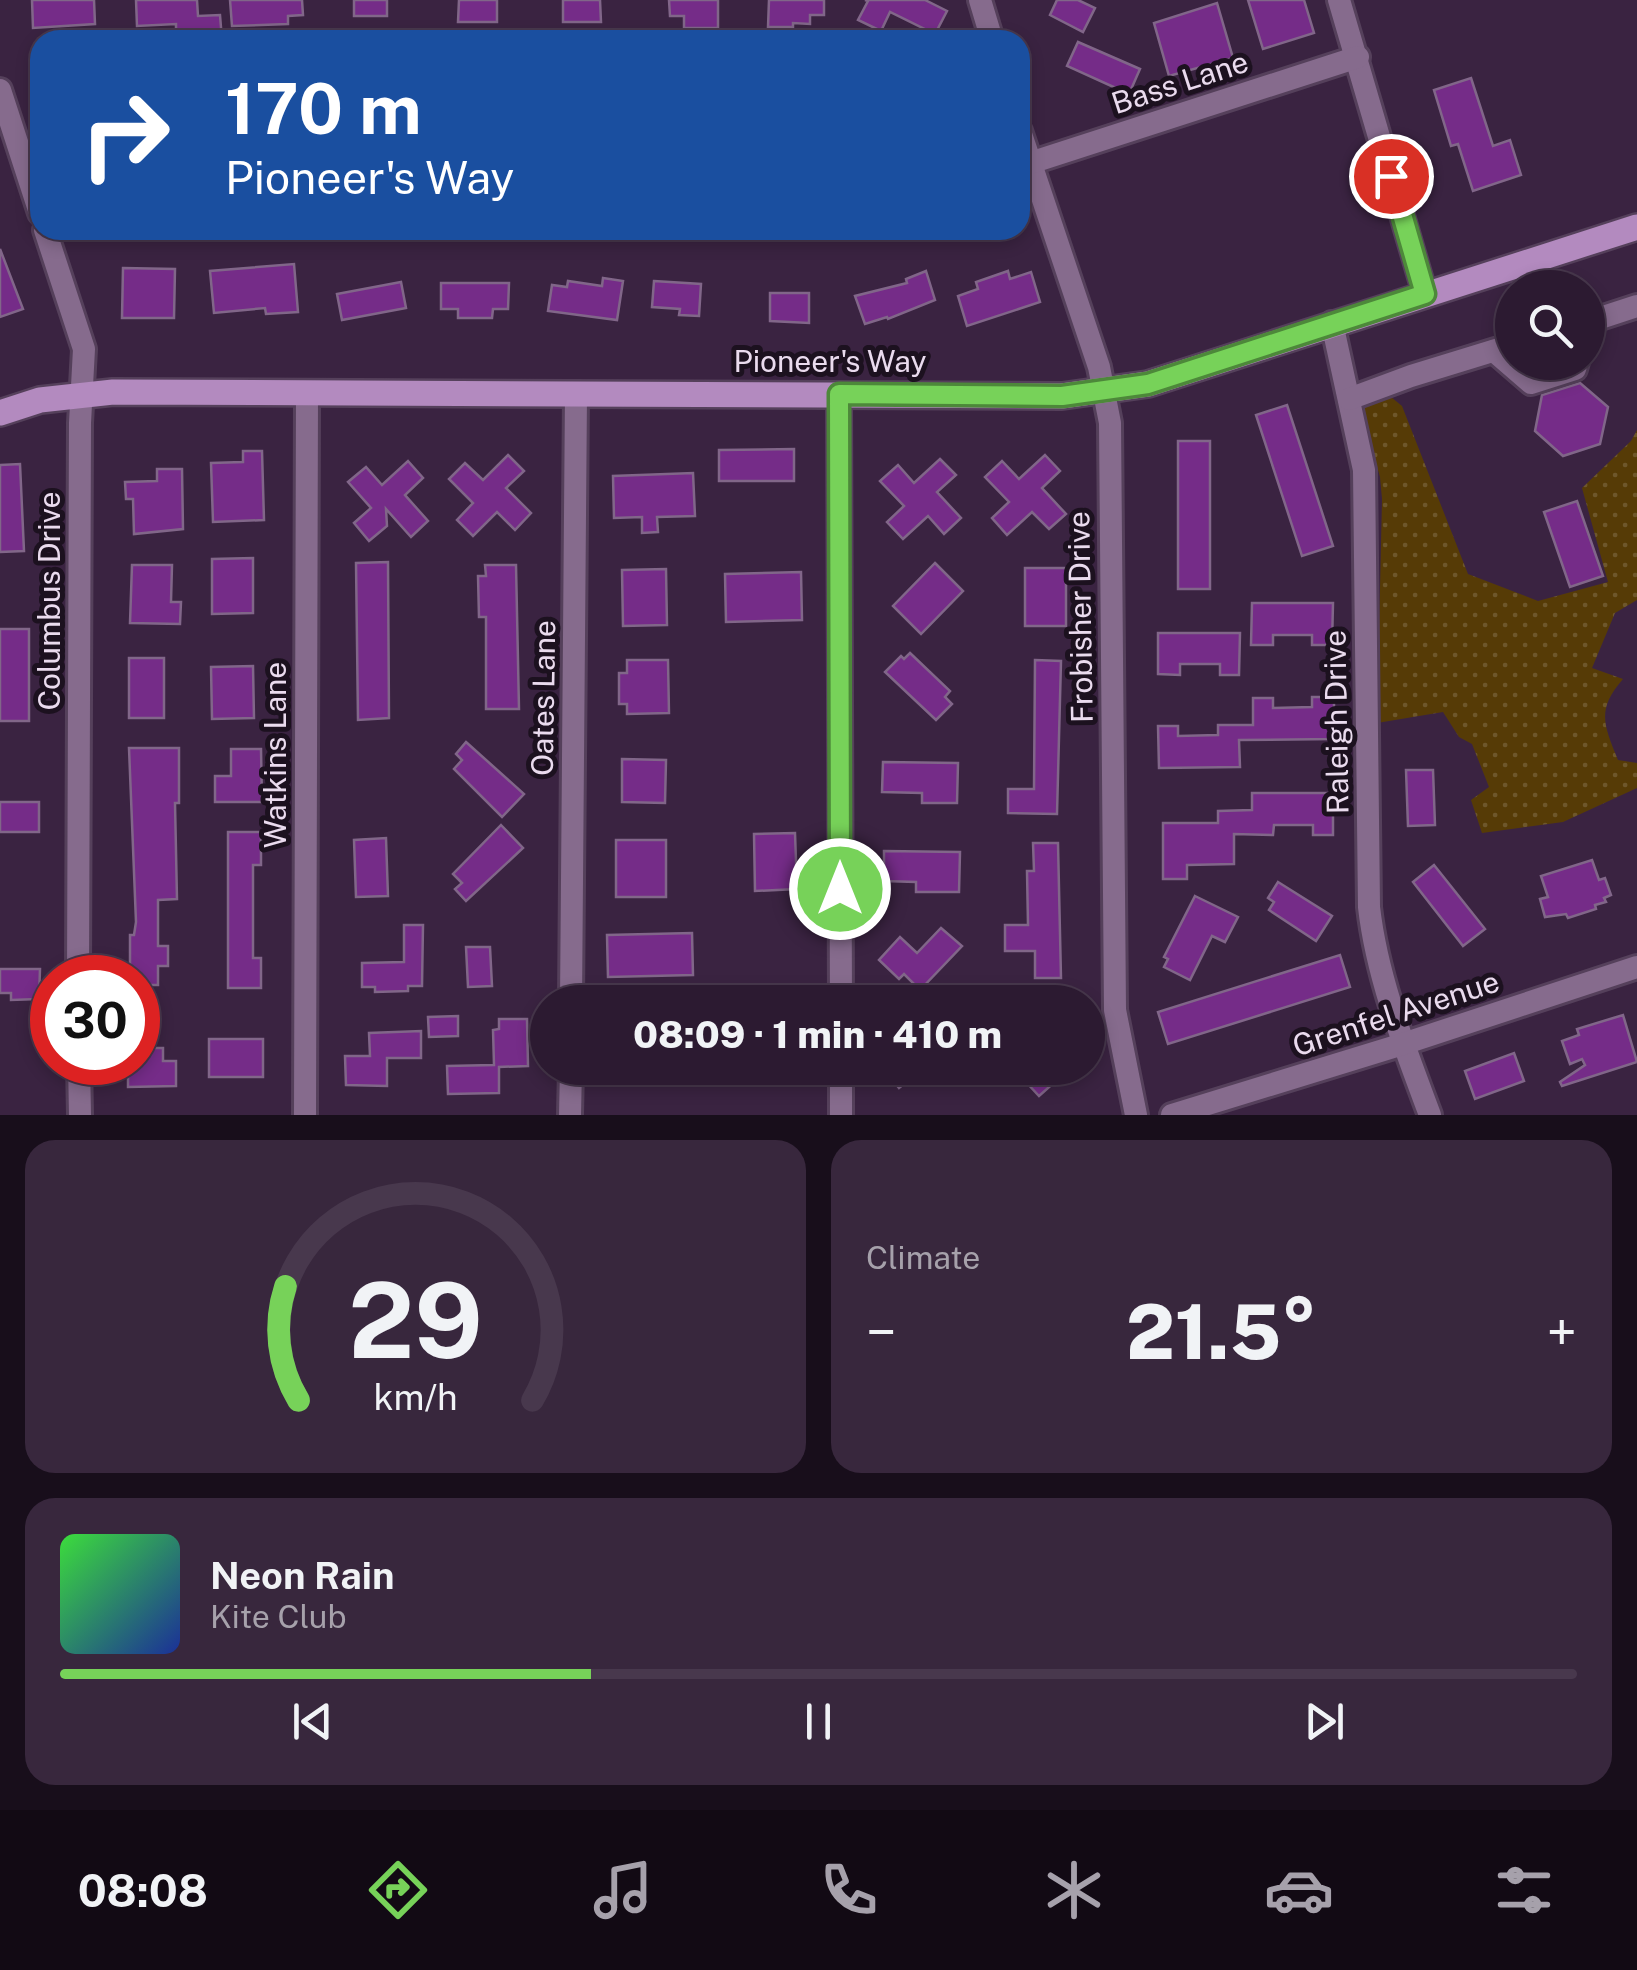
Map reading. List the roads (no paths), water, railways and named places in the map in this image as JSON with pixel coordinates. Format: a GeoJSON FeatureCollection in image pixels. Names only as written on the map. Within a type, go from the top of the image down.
{"type":"FeatureCollection","features":[{"type":"Feature","properties":{"kind":"main road","name":"Pioneer's Way"},"geometry":{"type":"LineString","coordinates":[[0,412],[40,400],[113,392],[1062,396],[1148,384],[1637,227]]}},
{"type":"Feature","properties":{"kind":"street"},"geometry":{"type":"LineString","coordinates":[[980,0],[989,30]]}},
{"type":"Feature","properties":{"kind":"street"},"geometry":{"type":"LineString","coordinates":[[1340,0],[1425,294]]}},
{"type":"Feature","properties":{"kind":"street","name":"Bass Lane"},"geometry":{"type":"LineString","coordinates":[[1030,161],[1358,57]]}},
{"type":"Feature","properties":{"kind":"street"},"geometry":{"type":"LineString","coordinates":[[0,90],[29,148]]}},
{"type":"Feature","properties":{"kind":"street","name":"Frobisher Drive"},"geometry":{"type":"LineString","coordinates":[[1030,177],[1099,368],[1110,423],[1115,1010],[1136,1115]]}},
{"type":"Feature","properties":{"kind":"street","name":"Columbus Drive"},"geometry":{"type":"LineString","coordinates":[[49,240],[84,350],[78,955]]}},
{"type":"Feature","properties":{"kind":"street"},"geometry":{"type":"LineString","coordinates":[[1605,317],[1637,306]]}},
{"type":"Feature","properties":{"kind":"street","name":"Raleigh Drive"},"geometry":{"type":"LineString","coordinates":[[1332,323],[1364,470],[1372,936],[1430,1115]]}},
{"type":"Feature","properties":{"kind":"street"},"geometry":{"type":"LineString","coordinates":[[1349,400],[1495,351]]}},
{"type":"Feature","properties":{"kind":"street","name":"Oates Lane"},"geometry":{"type":"LineString","coordinates":[[571,985],[576,394]]}},
{"type":"Feature","properties":{"kind":"street"},"geometry":{"type":"LineString","coordinates":[[839,394],[841,985]]}},
{"type":"Feature","properties":{"kind":"street","name":"Watkins Lane"},"geometry":{"type":"LineString","coordinates":[[305,1115],[307,395]]}},
{"type":"Feature","properties":{"kind":"street","name":"Grenfel Avenue"},"geometry":{"type":"LineString","coordinates":[[1172,1115],[1637,967]]}},
{"type":"Feature","properties":{"kind":"street"},"geometry":{"type":"LineString","coordinates":[[79,1085],[80,1115]]}},
{"type":"Feature","properties":{"kind":"street"},"geometry":{"type":"LineString","coordinates":[[570,1115],[571,1085]]}},
{"type":"Feature","properties":{"kind":"street"},"geometry":{"type":"LineString","coordinates":[[841,1085],[841,1115]]}}]}
